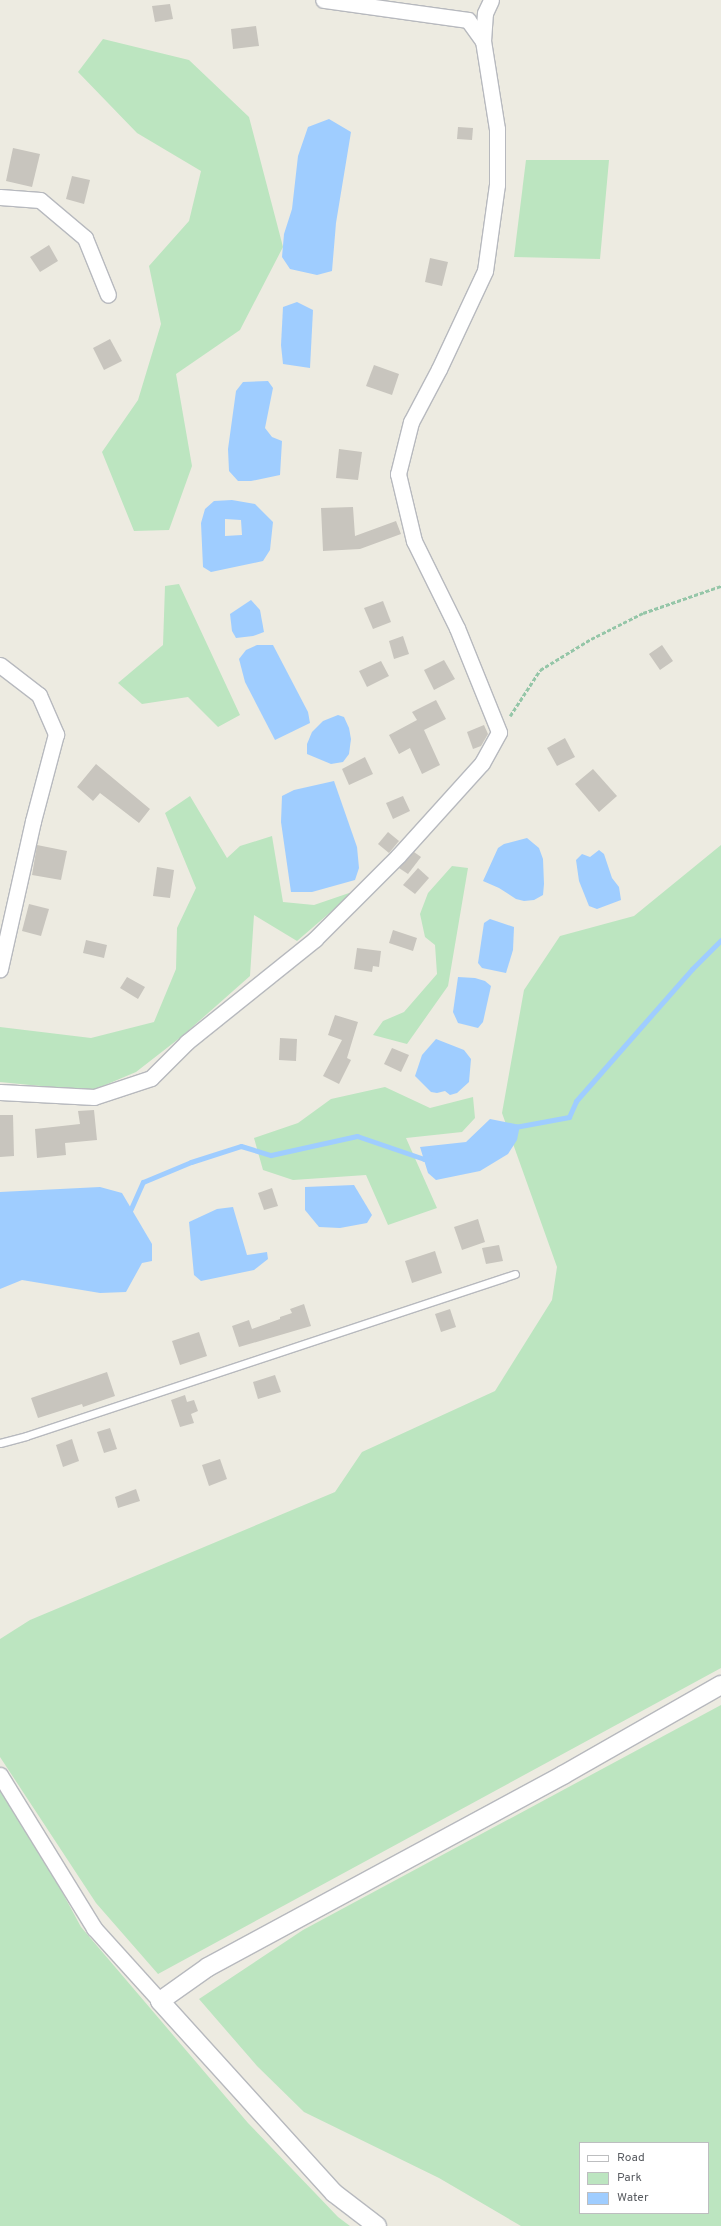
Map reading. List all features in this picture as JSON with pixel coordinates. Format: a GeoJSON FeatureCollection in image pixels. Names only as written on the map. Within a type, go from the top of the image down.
{"type":"FeatureCollection","features":[{"type":"Feature","properties":{"kind":"street"},"geometry":{"type":"LineString","coordinates":[[323,0],[468,20],[483,41]]}},
{"type":"Feature","properties":{"kind":"street"},"geometry":{"type":"LineString","coordinates":[[0,1092],[94,1097],[152,1078],[187,1042],[315,939],[398,856],[482,763],[499,732],[457,628],[414,541],[398,474],[411,422],[439,369],[485,271],[497,185],[497,129],[483,41],[485,13],[491,0]]}},
{"type":"Feature","properties":{"kind":"street"},"geometry":{"type":"LineString","coordinates":[[0,198],[40,200],[85,238],[108,295]]}},
{"type":"Feature","properties":{"kind":"street"},"geometry":{"type":"LineString","coordinates":[[0,665],[39,695],[56,734],[33,821],[0,969]]}},
{"type":"Feature","properties":{"kind":"street"},"geometry":{"type":"LineString","coordinates":[[160,2001],[208,1967],[563,1775],[721,1685]]}},
{"type":"Feature","properties":{"kind":"street"},"geometry":{"type":"LineString","coordinates":[[0,1775],[94,1928],[334,2193],[377,2226]]}},
{"type":"Feature","properties":{"kind":"lane"},"geometry":{"type":"LineString","coordinates":[[0,1443],[26,1436],[515,1274]]}},
{"type":"Feature","properties":{"kind":"path"},"geometry":{"type":"LineString","coordinates":[[499,732],[540,670],[591,639],[643,613],[721,586]]}},
{"type":"Feature","properties":{"kind":"green space"},"geometry":{"type":"Polygon","coordinates":[[[103,39],[189,60],[249,117],[283,247],[240,330],[176,374],[192,466],[169,530],[134,531],[102,452],[138,400],[161,324],[149,266],[189,221],[201,171],[137,133],[78,72],[103,39]]]}},
{"type":"Feature","properties":{"kind":"green space"},"geometry":{"type":"Polygon","coordinates":[[[526,160],[609,160],[600,259],[514,257],[526,160]]]}},
{"type":"Feature","properties":{"kind":"green space"},"geometry":{"type":"Polygon","coordinates":[[[179,584],[240,715],[218,727],[188,697],[142,704],[118,683],[163,645],[165,586],[179,584]]]}},
{"type":"Feature","properties":{"kind":"green space"},"geometry":{"type":"Polygon","coordinates":[[[190,796],[227,858],[240,846],[272,836],[283,902],[314,905],[355,891],[297,941],[254,915],[250,976],[181,1037],[136,1072],[91,1091],[0,1082],[0,1027],[91,1038],[154,1022],[176,969],[177,928],[196,888],[165,813],[190,796]]]}},
{"type":"Feature","properties":{"kind":"green space"},"geometry":{"type":"Polygon","coordinates":[[[721,845],[721,1668],[158,1974],[96,1903],[0,1757],[0,1639],[30,1620],[335,1492],[362,1452],[495,1391],[552,1300],[557,1267],[502,1113],[524,990],[560,936],[634,916],[721,845]]]}},
{"type":"Feature","properties":{"kind":"green space"},"geometry":{"type":"Polygon","coordinates":[[[452,866],[468,868],[448,986],[407,1044],[373,1035],[383,1021],[404,1012],[437,974],[435,945],[425,937],[420,914],[428,893],[452,866]]]}},
{"type":"Feature","properties":{"kind":"green space"},"geometry":{"type":"Polygon","coordinates":[[[385,1087],[430,1108],[473,1097],[475,1118],[462,1132],[406,1138],[437,1208],[388,1225],[366,1175],[293,1180],[263,1170],[254,1138],[298,1123],[331,1099],[385,1087]]]}},
{"type":"Feature","properties":{"kind":"green space"},"geometry":{"type":"Polygon","coordinates":[[[721,1705],[721,2226],[521,2226],[439,2178],[304,2112],[257,2066],[199,1999],[303,1930],[721,1705]]]}},
{"type":"Feature","properties":{"kind":"green space"},"geometry":{"type":"Polygon","coordinates":[[[0,1777],[81,1927],[248,2123],[338,2217],[350,2226],[0,2226],[0,1777]]]}},
{"type":"Feature","properties":{"kind":"water"},"geometry":{"type":"Polygon","coordinates":[[[329,119],[351,132],[336,223],[332,271],[317,275],[290,269],[282,257],[284,234],[292,209],[298,156],[308,127],[329,119]]]}},
{"type":"Feature","properties":{"kind":"water"},"geometry":{"type":"Polygon","coordinates":[[[297,302],[313,310],[310,368],[283,364],[281,345],[283,307],[297,302]]]}},
{"type":"Feature","properties":{"kind":"water"},"geometry":{"type":"Polygon","coordinates":[[[268,381],[273,388],[265,428],[272,437],[282,441],[280,475],[251,481],[238,481],[229,471],[228,449],[236,391],[243,382],[268,381]]]}},
{"type":"Feature","properties":{"kind":"water"},"geometry":{"type":"Polygon","coordinates":[[[232,500],[255,504],[273,522],[270,550],[263,561],[211,572],[203,567],[201,523],[205,509],[214,501],[232,500]],[[225,519],[225,536],[242,535],[241,520],[225,519]]]}},
{"type":"Feature","properties":{"kind":"water"},"geometry":{"type":"Polygon","coordinates":[[[251,600],[260,610],[264,632],[253,636],[236,638],[232,631],[230,614],[251,600]]]}},
{"type":"Feature","properties":{"kind":"water"},"geometry":{"type":"Polygon","coordinates":[[[257,645],[273,645],[308,712],[310,723],[275,740],[245,682],[239,659],[246,650],[257,645]]]}},
{"type":"Feature","properties":{"kind":"water"},"geometry":{"type":"Polygon","coordinates":[[[338,715],[344,717],[349,728],[351,739],[349,754],[343,762],[331,764],[307,754],[307,744],[312,732],[323,721],[338,715]]]}},
{"type":"Feature","properties":{"kind":"water"},"geometry":{"type":"Polygon","coordinates":[[[334,781],[357,847],[359,868],[355,880],[312,892],[291,892],[281,822],[282,796],[294,790],[334,781]]]}},
{"type":"Feature","properties":{"kind":"water"},"geometry":{"type":"Polygon","coordinates":[[[527,838],[539,848],[543,859],[544,884],[543,895],[534,900],[524,901],[516,899],[499,888],[483,881],[498,848],[504,844],[527,838]]]}},
{"type":"Feature","properties":{"kind":"water"},"geometry":{"type":"Polygon","coordinates":[[[599,850],[604,854],[612,878],[619,887],[621,900],[597,909],[589,906],[579,881],[576,860],[582,854],[590,857],[599,850]]]}},
{"type":"Feature","properties":{"kind":"water"},"geometry":{"type":"Polygon","coordinates":[[[490,919],[514,927],[513,950],[506,973],[482,968],[478,963],[484,923],[490,919]]]}},
{"type":"Feature","properties":{"kind":"water"},"geometry":{"type":"Polygon","coordinates":[[[458,977],[475,978],[485,981],[491,986],[483,1022],[478,1028],[458,1023],[453,1012],[458,977]]]}},
{"type":"Feature","properties":{"kind":"water"},"geometry":{"type":"Polygon","coordinates":[[[436,1039],[464,1050],[471,1059],[469,1082],[457,1093],[450,1095],[445,1091],[437,1093],[431,1092],[415,1076],[422,1055],[436,1039]]]}},
{"type":"Feature","properties":{"kind":"water"},"geometry":{"type":"Polygon","coordinates":[[[490,1119],[520,1125],[517,1140],[508,1154],[480,1171],[436,1180],[428,1173],[420,1147],[466,1142],[490,1119]]]}},
{"type":"Feature","properties":{"kind":"water"},"geometry":{"type":"Polygon","coordinates":[[[354,1185],[372,1215],[367,1223],[340,1228],[319,1227],[305,1210],[305,1187],[354,1185]]]}},
{"type":"Feature","properties":{"kind":"water"},"geometry":{"type":"Polygon","coordinates":[[[100,1187],[122,1193],[152,1244],[152,1261],[142,1263],[126,1292],[100,1293],[22,1280],[0,1289],[0,1192],[100,1187]]]}},
{"type":"Feature","properties":{"kind":"water"},"geometry":{"type":"Polygon","coordinates":[[[233,1207],[247,1255],[267,1252],[268,1259],[254,1270],[201,1281],[194,1275],[189,1222],[217,1209],[233,1207]]]}},
{"type":"Feature","properties":{"kind":"building"},"geometry":{"type":"Polygon","coordinates":[[[170,4],[173,19],[155,22],[152,6],[170,4]]]}},
{"type":"Feature","properties":{"kind":"building"},"geometry":{"type":"Polygon","coordinates":[[[256,26],[259,46],[233,49],[231,29],[256,26]]]}},
{"type":"Feature","properties":{"kind":"building"},"geometry":{"type":"Polygon","coordinates":[[[458,127],[473,128],[472,140],[457,139],[458,127]]]}},
{"type":"Feature","properties":{"kind":"building"},"geometry":{"type":"Polygon","coordinates":[[[13,148],[40,154],[32,187],[6,181],[13,148]]]}},
{"type":"Feature","properties":{"kind":"building"},"geometry":{"type":"Polygon","coordinates":[[[72,176],[90,180],[84,204],[66,199],[72,176]]]}},
{"type":"Feature","properties":{"kind":"building"},"geometry":{"type":"Polygon","coordinates":[[[49,245],[58,261],[40,272],[30,257],[49,245]]]}},
{"type":"Feature","properties":{"kind":"building"},"geometry":{"type":"Polygon","coordinates":[[[430,258],[448,262],[442,286],[425,282],[430,258]]]}},
{"type":"Feature","properties":{"kind":"building"},"geometry":{"type":"Polygon","coordinates":[[[110,339],[122,361],[104,370],[93,348],[110,339]]]}},
{"type":"Feature","properties":{"kind":"building"},"geometry":{"type":"Polygon","coordinates":[[[374,365],[399,374],[392,395],[366,386],[374,365]]]}},
{"type":"Feature","properties":{"kind":"building"},"geometry":{"type":"Polygon","coordinates":[[[339,449],[362,452],[358,480],[336,478],[339,449]]]}},
{"type":"Feature","properties":{"kind":"building"},"geometry":{"type":"Polygon","coordinates":[[[353,507],[355,536],[396,521],[401,534],[360,549],[323,551],[321,508],[353,507]]]}},
{"type":"Feature","properties":{"kind":"building"},"geometry":{"type":"Polygon","coordinates":[[[383,601],[391,622],[373,629],[364,608],[383,601]]]}},
{"type":"Feature","properties":{"kind":"building"},"geometry":{"type":"Polygon","coordinates":[[[403,636],[409,654],[394,659],[389,641],[403,636]]]}},
{"type":"Feature","properties":{"kind":"building"},"geometry":{"type":"Polygon","coordinates":[[[662,645],[673,661],[660,670],[649,654],[662,645]]]}},
{"type":"Feature","properties":{"kind":"building"},"geometry":{"type":"Polygon","coordinates":[[[444,660],[455,679],[434,690],[424,670],[444,660]]]}},
{"type":"Feature","properties":{"kind":"building"},"geometry":{"type":"Polygon","coordinates":[[[381,661],[389,676],[367,687],[359,671],[381,661]]]}},
{"type":"Feature","properties":{"kind":"building"},"geometry":{"type":"Polygon","coordinates":[[[436,700],[446,719],[424,730],[440,765],[422,774],[410,748],[399,754],[389,735],[417,720],[412,712],[436,700]]]}},
{"type":"Feature","properties":{"kind":"building"},"geometry":{"type":"Polygon","coordinates":[[[484,725],[488,734],[481,746],[473,749],[467,732],[484,725]]]}},
{"type":"Feature","properties":{"kind":"building"},"geometry":{"type":"Polygon","coordinates":[[[565,738],[575,757],[557,766],[547,748],[565,738]]]}},
{"type":"Feature","properties":{"kind":"building"},"geometry":{"type":"Polygon","coordinates":[[[365,757],[373,774],[349,785],[342,769],[365,757]]]}},
{"type":"Feature","properties":{"kind":"building"},"geometry":{"type":"Polygon","coordinates":[[[96,764],[150,809],[139,823],[100,793],[93,801],[77,787],[96,764]]]}},
{"type":"Feature","properties":{"kind":"building"},"geometry":{"type":"Polygon","coordinates":[[[593,769],[617,796],[599,812],[575,784],[593,769]]]}},
{"type":"Feature","properties":{"kind":"building"},"geometry":{"type":"Polygon","coordinates":[[[403,796],[410,811],[393,819],[386,803],[403,796]]]}},
{"type":"Feature","properties":{"kind":"building"},"geometry":{"type":"Polygon","coordinates":[[[388,832],[399,841],[389,853],[378,844],[388,832]]]}},
{"type":"Feature","properties":{"kind":"building"},"geometry":{"type":"Polygon","coordinates":[[[37,845],[67,851],[61,880],[32,875],[37,845]]]}},
{"type":"Feature","properties":{"kind":"building"},"geometry":{"type":"Polygon","coordinates":[[[414,852],[421,857],[408,874],[399,868],[414,852]]]}},
{"type":"Feature","properties":{"kind":"building"},"geometry":{"type":"Polygon","coordinates":[[[157,867],[174,870],[170,898],[153,896],[157,867]]]}},
{"type":"Feature","properties":{"kind":"building"},"geometry":{"type":"Polygon","coordinates":[[[418,868],[429,878],[415,894],[403,885],[418,868]]]}},
{"type":"Feature","properties":{"kind":"building"},"geometry":{"type":"Polygon","coordinates":[[[29,904],[49,909],[41,936],[22,931],[29,904]]]}},
{"type":"Feature","properties":{"kind":"building"},"geometry":{"type":"Polygon","coordinates":[[[393,930],[417,938],[413,951],[389,943],[393,930]]]}},
{"type":"Feature","properties":{"kind":"building"},"geometry":{"type":"Polygon","coordinates":[[[86,940],[107,945],[104,958],[83,953],[86,940]]]}},
{"type":"Feature","properties":{"kind":"building"},"geometry":{"type":"Polygon","coordinates":[[[357,948],[381,951],[379,967],[373,966],[372,972],[354,969],[357,948]]]}},
{"type":"Feature","properties":{"kind":"building"},"geometry":{"type":"Polygon","coordinates":[[[127,977],[145,987],[138,999],[120,988],[127,977]]]}},
{"type":"Feature","properties":{"kind":"building"},"geometry":{"type":"Polygon","coordinates":[[[335,1015],[358,1022],[347,1058],[351,1060],[339,1084],[323,1076],[342,1040],[328,1035],[335,1015]]]}},
{"type":"Feature","properties":{"kind":"building"},"geometry":{"type":"Polygon","coordinates":[[[280,1038],[297,1039],[296,1061],[279,1060],[280,1038]]]}},
{"type":"Feature","properties":{"kind":"building"},"geometry":{"type":"Polygon","coordinates":[[[392,1048],[409,1055],[401,1072],[384,1064],[392,1048]]]}},
{"type":"Feature","properties":{"kind":"building"},"geometry":{"type":"Polygon","coordinates":[[[94,1110],[97,1140],[65,1143],[66,1155],[37,1158],[35,1129],[80,1124],[78,1111],[94,1110]]]}},
{"type":"Feature","properties":{"kind":"building"},"geometry":{"type":"Polygon","coordinates":[[[0,1115],[13,1115],[14,1156],[0,1157],[0,1115]]]}},
{"type":"Feature","properties":{"kind":"building"},"geometry":{"type":"Polygon","coordinates":[[[272,1188],[278,1206],[264,1210],[258,1193],[272,1188]]]}},
{"type":"Feature","properties":{"kind":"building"},"geometry":{"type":"Polygon","coordinates":[[[478,1219],[485,1242],[462,1250],[454,1227],[478,1219]]]}},
{"type":"Feature","properties":{"kind":"building"},"geometry":{"type":"Polygon","coordinates":[[[499,1245],[503,1261],[486,1264],[482,1248],[499,1245]]]}},
{"type":"Feature","properties":{"kind":"building"},"geometry":{"type":"Polygon","coordinates":[[[435,1251],[442,1273],[412,1283],[405,1261],[435,1251]]]}},
{"type":"Feature","properties":{"kind":"building"},"geometry":{"type":"Polygon","coordinates":[[[304,1304],[311,1326],[239,1347],[232,1326],[249,1320],[252,1329],[280,1319],[280,1317],[292,1313],[290,1309],[304,1304]]]}},
{"type":"Feature","properties":{"kind":"building"},"geometry":{"type":"Polygon","coordinates":[[[450,1309],[456,1327],[441,1332],[435,1314],[450,1309]]]}},
{"type":"Feature","properties":{"kind":"building"},"geometry":{"type":"Polygon","coordinates":[[[199,1332],[207,1356],[180,1365],[172,1341],[199,1332]]]}},
{"type":"Feature","properties":{"kind":"building"},"geometry":{"type":"Polygon","coordinates":[[[107,1372],[115,1396],[83,1407],[82,1404],[38,1418],[31,1398],[107,1372]]]}},
{"type":"Feature","properties":{"kind":"building"},"geometry":{"type":"Polygon","coordinates":[[[275,1375],[281,1392],[258,1399],[253,1382],[275,1375]]]}},
{"type":"Feature","properties":{"kind":"building"},"geometry":{"type":"Polygon","coordinates":[[[185,1395],[187,1402],[194,1400],[198,1411],[191,1414],[194,1423],[180,1427],[171,1400],[185,1395]]]}},
{"type":"Feature","properties":{"kind":"building"},"geometry":{"type":"Polygon","coordinates":[[[110,1428],[117,1449],[104,1453],[97,1432],[110,1428]]]}},
{"type":"Feature","properties":{"kind":"building"},"geometry":{"type":"Polygon","coordinates":[[[72,1439],[79,1461],[63,1467],[56,1445],[72,1439]]]}},
{"type":"Feature","properties":{"kind":"building"},"geometry":{"type":"Polygon","coordinates":[[[220,1459],[227,1479],[209,1486],[202,1465],[220,1459]]]}},
{"type":"Feature","properties":{"kind":"building"},"geometry":{"type":"Polygon","coordinates":[[[136,1489],[140,1501],[118,1508],[115,1497],[136,1489]]]}},
{"type":"Feature","properties":{"kind":"waterway"},"geometry":{"type":"LineString","coordinates":[[515,1127],[569,1117],[576,1101],[692,969],[721,940]]}},
{"type":"Feature","properties":{"kind":"waterway"},"geometry":{"type":"LineString","coordinates":[[129,1213],[143,1182],[191,1162],[241,1146],[271,1155],[357,1136],[424,1159],[430,1157]]}}]}
